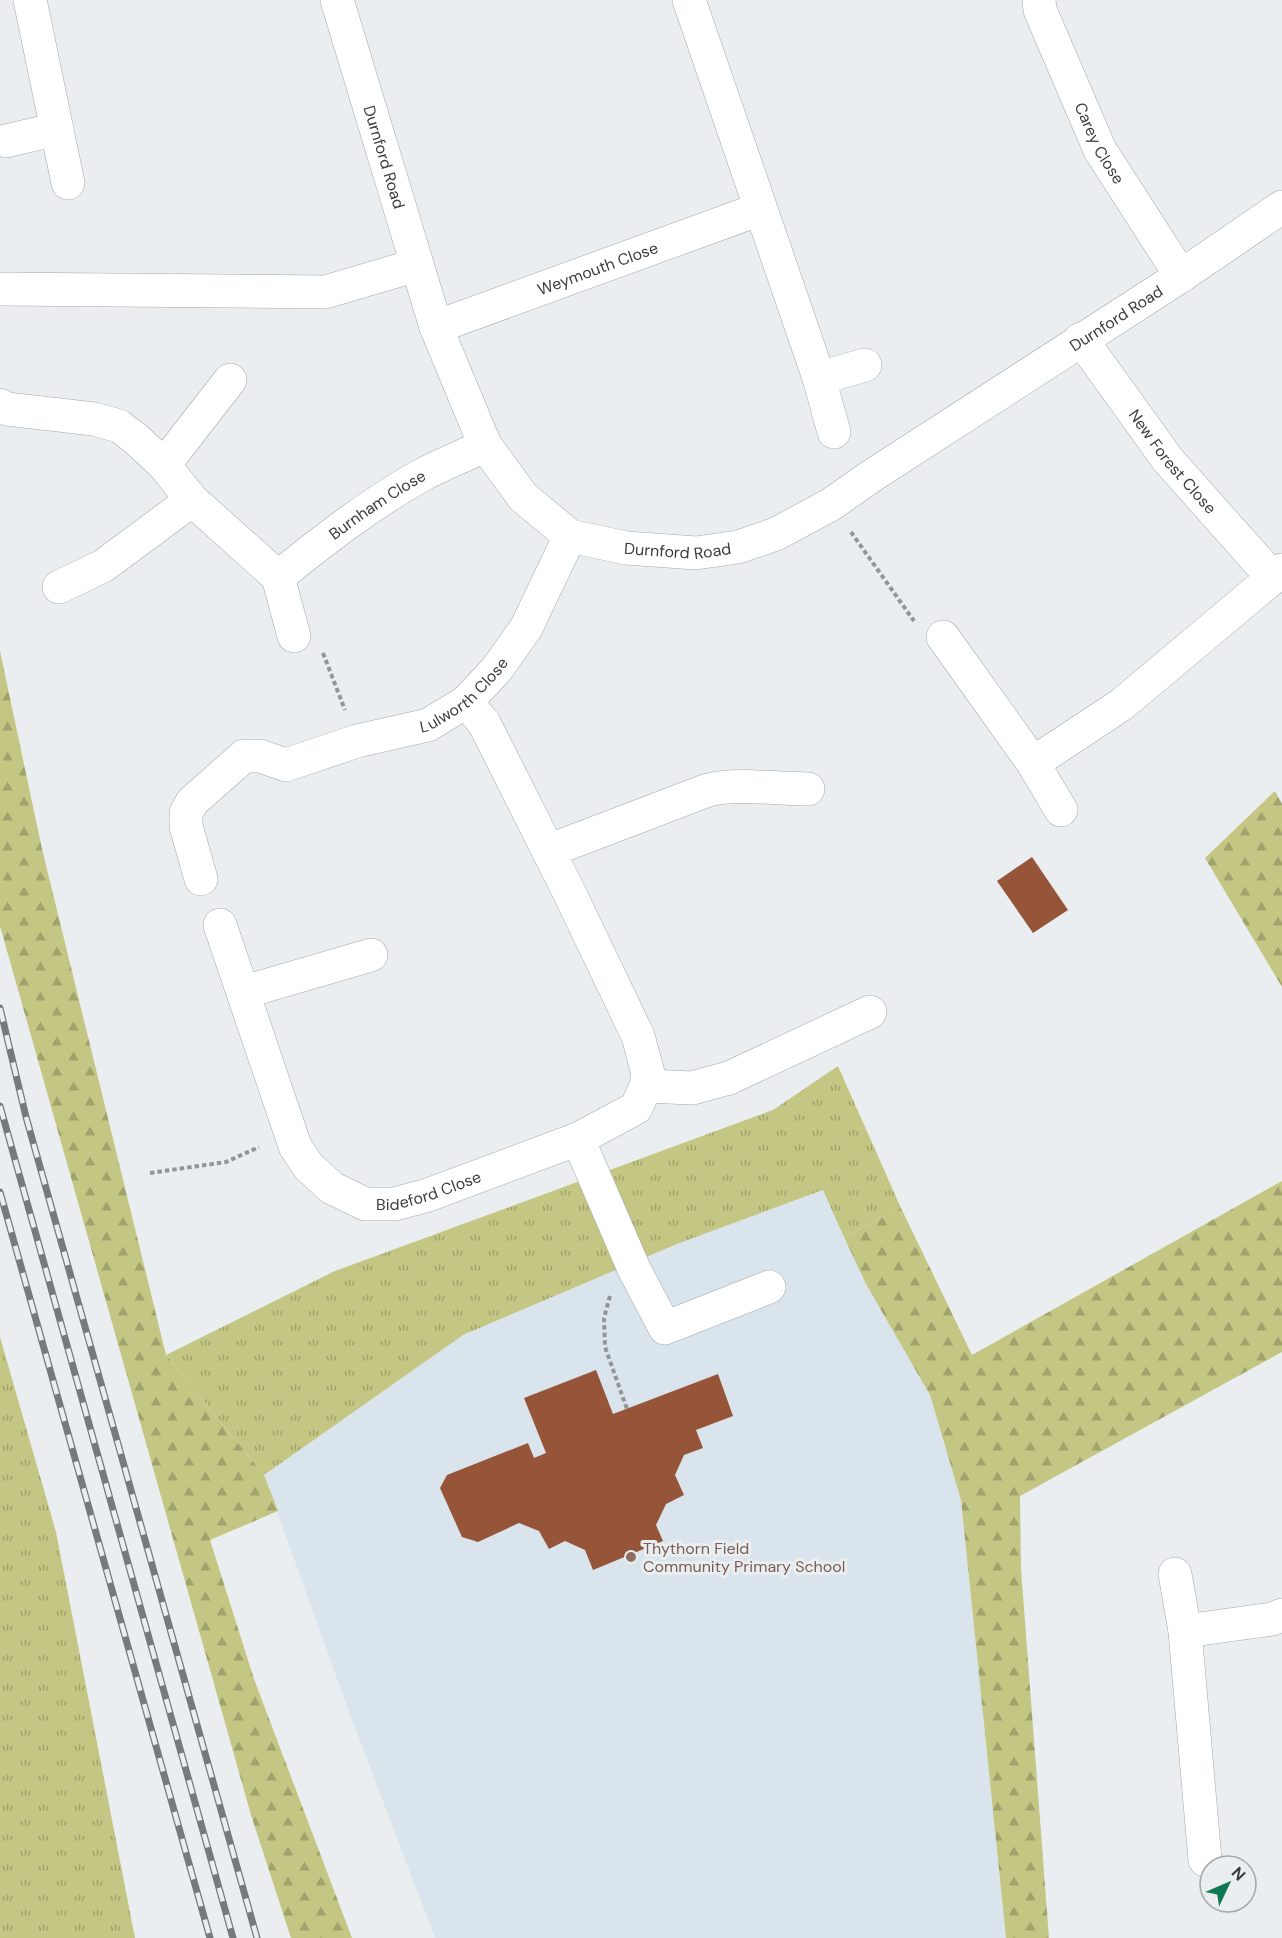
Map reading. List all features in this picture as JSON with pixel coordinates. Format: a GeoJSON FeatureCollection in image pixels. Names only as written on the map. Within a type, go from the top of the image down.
{"type":"FeatureCollection","features":[{"type":"Feature","properties":{"kind":"street"},"geometry":{"type":"LineString","coordinates":[[30,0],[68,183]]}},
{"type":"Feature","properties":{"kind":"street","name":"Durnford Road"},"geometry":{"type":"LineString","coordinates":[[338,0],[436,327],[485,445],[523,497],[570,536],[626,548],[696,553],[738,547],[767,537],[830,505],[1081,339],[1181,276],[1282,207]]}},
{"type":"Feature","properties":{"kind":"street"},"geometry":{"type":"LineString","coordinates":[[689,0],[819,378],[834,432]]}},
{"type":"Feature","properties":{"kind":"street","name":"Carey Close"},"geometry":{"type":"LineString","coordinates":[[1039,0],[1040,10],[1101,150],[1181,276]]}},
{"type":"Feature","properties":{"kind":"street"},"geometry":{"type":"LineString","coordinates":[[6,141],[57,129]]}},
{"type":"Feature","properties":{"kind":"street","name":"Weymouth Close"},"geometry":{"type":"LineString","coordinates":[[436,327],[760,209]]}},
{"type":"Feature","properties":{"kind":"street"},"geometry":{"type":"LineString","coordinates":[[0,289],[325,292],[417,265]]}},
{"type":"Feature","properties":{"kind":"street","name":"New Forest Close"},"geometry":{"type":"LineString","coordinates":[[1033,763],[1121,705],[1277,574],[1168,460],[1081,339]]}},
{"type":"Feature","properties":{"kind":"street"},"geometry":{"type":"LineString","coordinates":[[819,378],[866,365]]}},
{"type":"Feature","properties":{"kind":"street"},"geometry":{"type":"LineString","coordinates":[[164,465],[230,380]]}},
{"type":"Feature","properties":{"kind":"street"},"geometry":{"type":"LineString","coordinates":[[0,405],[7,409],[94,419],[119,426],[164,465],[192,500],[278,577],[294,636]]}},
{"type":"Feature","properties":{"kind":"street","name":"Burnham Close"},"geometry":{"type":"LineString","coordinates":[[278,577],[374,504],[424,474],[485,445]]}},
{"type":"Feature","properties":{"kind":"street"},"geometry":{"type":"LineString","coordinates":[[59,587],[103,566],[192,500]]}},
{"type":"Feature","properties":{"kind":"street","name":"Lulworth Close"},"geometry":{"type":"LineString","coordinates":[[201,879],[186,826],[186,813],[192,802],[244,756],[260,756],[286,765],[357,741],[428,725],[466,702],[497,669],[526,628],[570,536]]}},
{"type":"Feature","properties":{"kind":"street"},"geometry":{"type":"LineString","coordinates":[[943,637],[1033,763],[1061,810]]}},
{"type":"Feature","properties":{"kind":"street"},"geometry":{"type":"LineString","coordinates":[[466,702],[484,723],[638,1036],[648,1073],[646,1086],[692,1089],[729,1078],[870,1012]]}},
{"type":"Feature","properties":{"kind":"street"},"geometry":{"type":"LineString","coordinates":[[548,851],[708,790],[746,786],[808,789]]}},
{"type":"Feature","properties":{"kind":"street","name":"Bideford Close"},"geometry":{"type":"LineString","coordinates":[[220,925],[295,1146],[308,1166],[332,1188],[365,1204],[395,1204],[428,1195],[578,1139],[636,1108],[646,1086]]}},
{"type":"Feature","properties":{"kind":"street"},"geometry":{"type":"LineString","coordinates":[[244,992],[371,955]]}},
{"type":"Feature","properties":{"kind":"street"},"geometry":{"type":"LineString","coordinates":[[578,1139],[634,1269],[664,1328],[769,1287]]}},
{"type":"Feature","properties":{"kind":"street"},"geometry":{"type":"LineString","coordinates":[[1175,1574],[1185,1631],[1204,1854]]}},
{"type":"Feature","properties":{"kind":"street"},"geometry":{"type":"LineString","coordinates":[[1185,1631],[1272,1619],[1282,1614]]}},
{"type":"Feature","properties":{"kind":"path"},"geometry":{"type":"LineString","coordinates":[[830,505],[916,624],[943,637]]}},
{"type":"Feature","properties":{"kind":"path"},"geometry":{"type":"LineString","coordinates":[[150,1173],[226,1162],[290,1133]]}},
{"type":"Feature","properties":{"kind":"path"},"geometry":{"type":"LineString","coordinates":[[627,1409],[605,1347],[604,1318],[611,1292],[618,1280],[634,1269]]}},
{"type":"Feature","properties":{"kind":"shaded area","name":"Thythorn Field Community Primary School"},"geometry":{"type":"Polygon","coordinates":[[[823,1190],[866,1284],[930,1395],[961,1500],[1006,1938],[435,1938],[349,1712],[264,1475],[463,1335],[677,1244],[823,1190]]]}},
{"type":"Feature","properties":{"kind":"green space"},"geometry":{"type":"Polygon","coordinates":[[[0,651],[42,849],[166,1355],[264,1475],[278,1511],[210,1540],[254,1679],[352,1938],[291,1938],[251,1815],[0,926],[0,651]]]}},
{"type":"Feature","properties":{"kind":"green space"},"geometry":{"type":"Polygon","coordinates":[[[1275,791],[1282,804],[1282,987],[1205,858],[1275,791]]]}},
{"type":"Feature","properties":{"kind":"green space"},"geometry":{"type":"Polygon","coordinates":[[[838,1066],[901,1208],[844,1237],[823,1190],[677,1244],[463,1335],[264,1475],[166,1355],[335,1271],[773,1110],[838,1066]]]}},
{"type":"Feature","properties":{"kind":"green space"},"geometry":{"type":"Polygon","coordinates":[[[1282,1181],[1282,1352],[1020,1496],[1021,1569],[1049,1938],[1006,1938],[961,1500],[930,1395],[866,1284],[844,1237],[901,1208],[972,1355],[1282,1181]]]}},
{"type":"Feature","properties":{"kind":"green space"},"geometry":{"type":"Polygon","coordinates":[[[0,1337],[56,1532],[135,1938],[0,1938],[0,1337]]]}},
{"type":"Feature","properties":{"kind":"building"},"geometry":{"type":"Polygon","coordinates":[[[1032,857],[1068,910],[1033,933],[997,881],[1032,857]]]}},
{"type":"Feature","properties":{"kind":"building"},"geometry":{"type":"Polygon","coordinates":[[[596,1370],[613,1414],[718,1374],[733,1416],[696,1430],[703,1448],[684,1455],[675,1475],[684,1495],[666,1504],[656,1525],[663,1541],[593,1570],[585,1550],[565,1541],[549,1549],[539,1531],[519,1523],[478,1542],[462,1537],[440,1488],[447,1475],[528,1443],[534,1458],[546,1453],[524,1398],[596,1370]]]}},
{"type":"Feature","properties":{"kind":"railway"},"geometry":{"type":"LineString","coordinates":[[0,1008],[26,1117],[257,1938]]}},
{"type":"Feature","properties":{"kind":"railway"},"geometry":{"type":"LineString","coordinates":[[0,1106],[233,1938]]}},
{"type":"Feature","properties":{"kind":"railway"},"geometry":{"type":"LineString","coordinates":[[0,1192],[210,1938]]}},
{"type":"Feature","properties":{"kind":"place","name":"Thythorn Field Community Primary School"},"geometry":{"type":"Point","coordinates":[631,1557]}}]}
